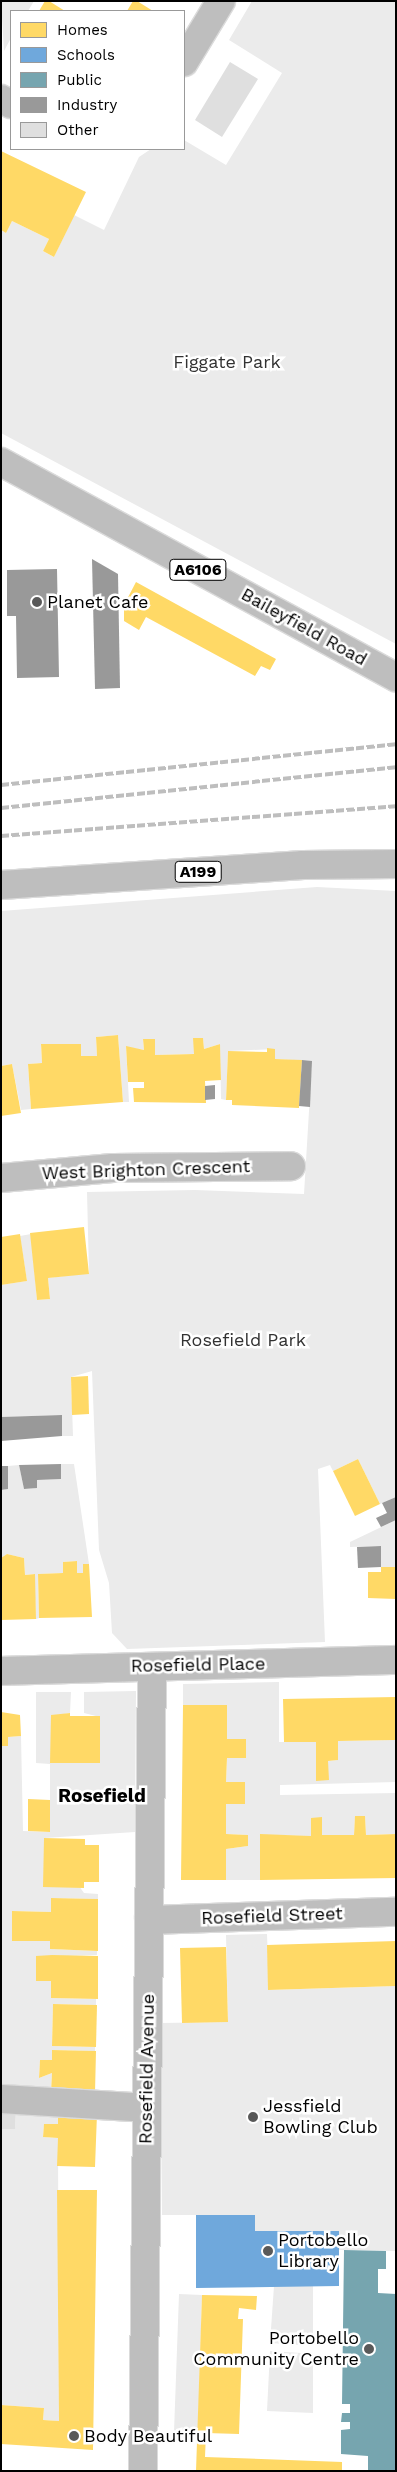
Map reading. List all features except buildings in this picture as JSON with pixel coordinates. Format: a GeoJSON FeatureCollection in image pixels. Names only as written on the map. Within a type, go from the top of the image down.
{"type":"FeatureCollection","features":[{"type":"Feature","properties":{"kind":"street"},"geometry":{"type":"LineString","coordinates":[[185,60],[221,1]]}},
{"type":"Feature","properties":{"kind":"street","name":"Baileyfield Road"},"geometry":{"type":"LineString","coordinates":[[1,462],[396,677]]}},
{"type":"Feature","properties":{"kind":"street","name":"A199"},"geometry":{"type":"LineString","coordinates":[[1,885],[303,864],[396,864]]}},
{"type":"Feature","properties":{"kind":"street","name":"West Brighton Crescent"},"geometry":{"type":"LineString","coordinates":[[1,1178],[112,1168],[291,1166]]}},
{"type":"Feature","properties":{"kind":"street","name":"Rosefield Place"},"geometry":{"type":"LineString","coordinates":[[1,1671],[396,1660]]}},
{"type":"Feature","properties":{"kind":"street","name":"Rosefield Avenue"},"geometry":{"type":"LineString","coordinates":[[143,2471],[152,1667]]}},
{"type":"Feature","properties":{"kind":"street","name":"Rosefield Street"},"geometry":{"type":"LineString","coordinates":[[149,1920],[396,1912]]}},
{"type":"Feature","properties":{"kind":"street"},"geometry":{"type":"LineString","coordinates":[[1,2099],[147,2108]]}},
{"type":"Feature","properties":{"kind":"green space"},"geometry":{"type":"Polygon","coordinates":[[[1,1],[34,1],[29,10],[10,10],[10,40],[4,51],[1,1]]]}},
{"type":"Feature","properties":{"kind":"green space","name":"Figgate Park"},"geometry":{"type":"Polygon","coordinates":[[[252,1],[396,1],[396,644],[1,433],[1,230],[6,233],[12,221],[49,239],[43,251],[54,257],[74,215],[104,230],[139,157],[150,150],[185,150],[185,141],[226,165],[282,73],[229,40],[252,1]]]}},
{"type":"Feature","properties":{"kind":"green space","name":"Rosefield Park"},"geometry":{"type":"Polygon","coordinates":[[[317,887],[396,891],[396,1497],[380,1504],[358,1459],[333,1471],[330,1465],[318,1469],[325,1642],[127,1649],[112,1633],[109,1583],[99,1550],[92,1371],[71,1377],[73,1436],[62,1436],[61,1415],[1,1417],[1,1285],[27,1281],[20,1236],[31,1234],[37,1300],[50,1299],[48,1278],[89,1273],[87,1192],[195,1190],[304,1194],[312,1061],[275,1059],[275,1049],[228,1051],[226,1100],[221,1099],[220,1044],[204,1049],[203,1038],[194,1038],[194,1054],[155,1055],[155,1039],[143,1039],[144,1050],[126,1047],[129,1102],[123,1102],[118,1035],[96,1037],[97,1056],[81,1056],[81,1044],[41,1044],[42,1063],[28,1064],[31,1109],[21,1110],[12,1064],[1,1066],[1,911],[317,887]]]}},
{"type":"Feature","properties":{"kind":"green space"},"geometry":{"type":"Polygon","coordinates":[[[61,1464],[74,1464],[89,1564],[83,1564],[83,1573],[77,1573],[77,1561],[63,1562],[63,1573],[38,1574],[39,1618],[36,1619],[34,1574],[25,1575],[24,1558],[7,1554],[1,1558],[1,1490],[8,1489],[8,1466],[19,1465],[24,1489],[36,1488],[37,1480],[61,1479],[61,1464]]]}},
{"type":"Feature","properties":{"kind":"green space"},"geometry":{"type":"Polygon","coordinates":[[[396,1520],[396,1567],[381,1567],[381,1546],[350,1547],[350,1542],[396,1520]]]}},
{"type":"Feature","properties":{"kind":"green space"},"geometry":{"type":"Polygon","coordinates":[[[279,1682],[279,1742],[316,1742],[316,1780],[328,1780],[328,1761],[338,1760],[338,1741],[396,1740],[396,1782],[280,1785],[280,1795],[396,1793],[395,1834],[366,1835],[365,1816],[355,1817],[354,1835],[322,1835],[322,1818],[311,1818],[311,1836],[260,1835],[260,1880],[226,1880],[226,1849],[248,1846],[248,1835],[226,1834],[226,1804],[245,1803],[245,1782],[226,1782],[227,1758],[246,1758],[246,1739],[227,1739],[227,1705],[183,1705],[183,1684],[279,1682]]]}},
{"type":"Feature","properties":{"kind":"green space"},"geometry":{"type":"Polygon","coordinates":[[[136,1691],[135,1832],[45,1838],[84,1893],[98,1894],[98,1899],[51,1898],[51,1912],[12,1911],[12,1941],[50,1941],[50,1949],[97,1951],[97,1955],[36,1957],[36,1980],[51,1981],[51,1998],[96,1999],[96,2005],[53,2004],[52,2046],[95,2047],[95,2051],[53,2050],[52,2060],[40,2060],[39,2078],[52,2073],[51,2092],[1,2091],[1,1746],[8,1737],[21,1736],[23,1831],[50,1832],[50,1764],[36,1763],[36,1692],[71,1692],[70,1713],[51,1716],[51,1763],[99,1763],[100,1717],[84,1713],[84,1692],[136,1691]]]}},
{"type":"Feature","properties":{"kind":"green space"},"geometry":{"type":"Polygon","coordinates":[[[267,1934],[269,1990],[396,1986],[396,2251],[339,2250],[339,2232],[255,2231],[254,2215],[162,2215],[160,2023],[228,2022],[226,1935],[267,1934]]]}},
{"type":"Feature","properties":{"kind":"green space"},"geometry":{"type":"Polygon","coordinates":[[[16,2112],[58,2113],[58,2124],[44,2125],[43,2137],[58,2138],[59,2421],[43,2420],[44,2408],[1,2405],[1,2129],[15,2129],[16,2112]]]}},
{"type":"Feature","properties":{"kind":"green space"},"geometry":{"type":"Polygon","coordinates":[[[274,2286],[313,2286],[313,2336],[301,2345],[270,2343],[274,2286]]]}},
{"type":"Feature","properties":{"kind":"green space"},"geometry":{"type":"Polygon","coordinates":[[[179,2294],[202,2295],[198,2433],[174,2432],[179,2294]]]}},
{"type":"Feature","properties":{"kind":"green space"},"geometry":{"type":"Polygon","coordinates":[[[270,2351],[301,2353],[313,2365],[313,2413],[267,2411],[270,2351]]]}},
{"type":"Feature","properties":{"kind":"railway"},"geometry":{"type":"LineString","coordinates":[[1,785],[396,744]]}},
{"type":"Feature","properties":{"kind":"railway"},"geometry":{"type":"LineString","coordinates":[[1,808],[396,767]]}},
{"type":"Feature","properties":{"kind":"railway"},"geometry":{"type":"LineString","coordinates":[[1,836],[396,806]]}},
{"type":"Feature","properties":{"kind":"place","name":"Planet Cafe"},"geometry":{"type":"Point","coordinates":[37,602]}},
{"type":"Feature","properties":{"kind":"place","name":"Jessfield Bowling Club"},"geometry":{"type":"Point","coordinates":[253,2117]}},
{"type":"Feature","properties":{"kind":"place","name":"Portobello Library"},"geometry":{"type":"Point","coordinates":[268,2251]}},
{"type":"Feature","properties":{"kind":"place","name":"Portobello Community Centre"},"geometry":{"type":"Point","coordinates":[369,2349]}},
{"type":"Feature","properties":{"kind":"place","name":"Body Beautiful"},"geometry":{"type":"Point","coordinates":[74,2436]}},
{"type":"Feature","properties":{"kind":"district","name":"Rosefield"},"geometry":{"type":"Point","coordinates":[102,1796]}}]}
